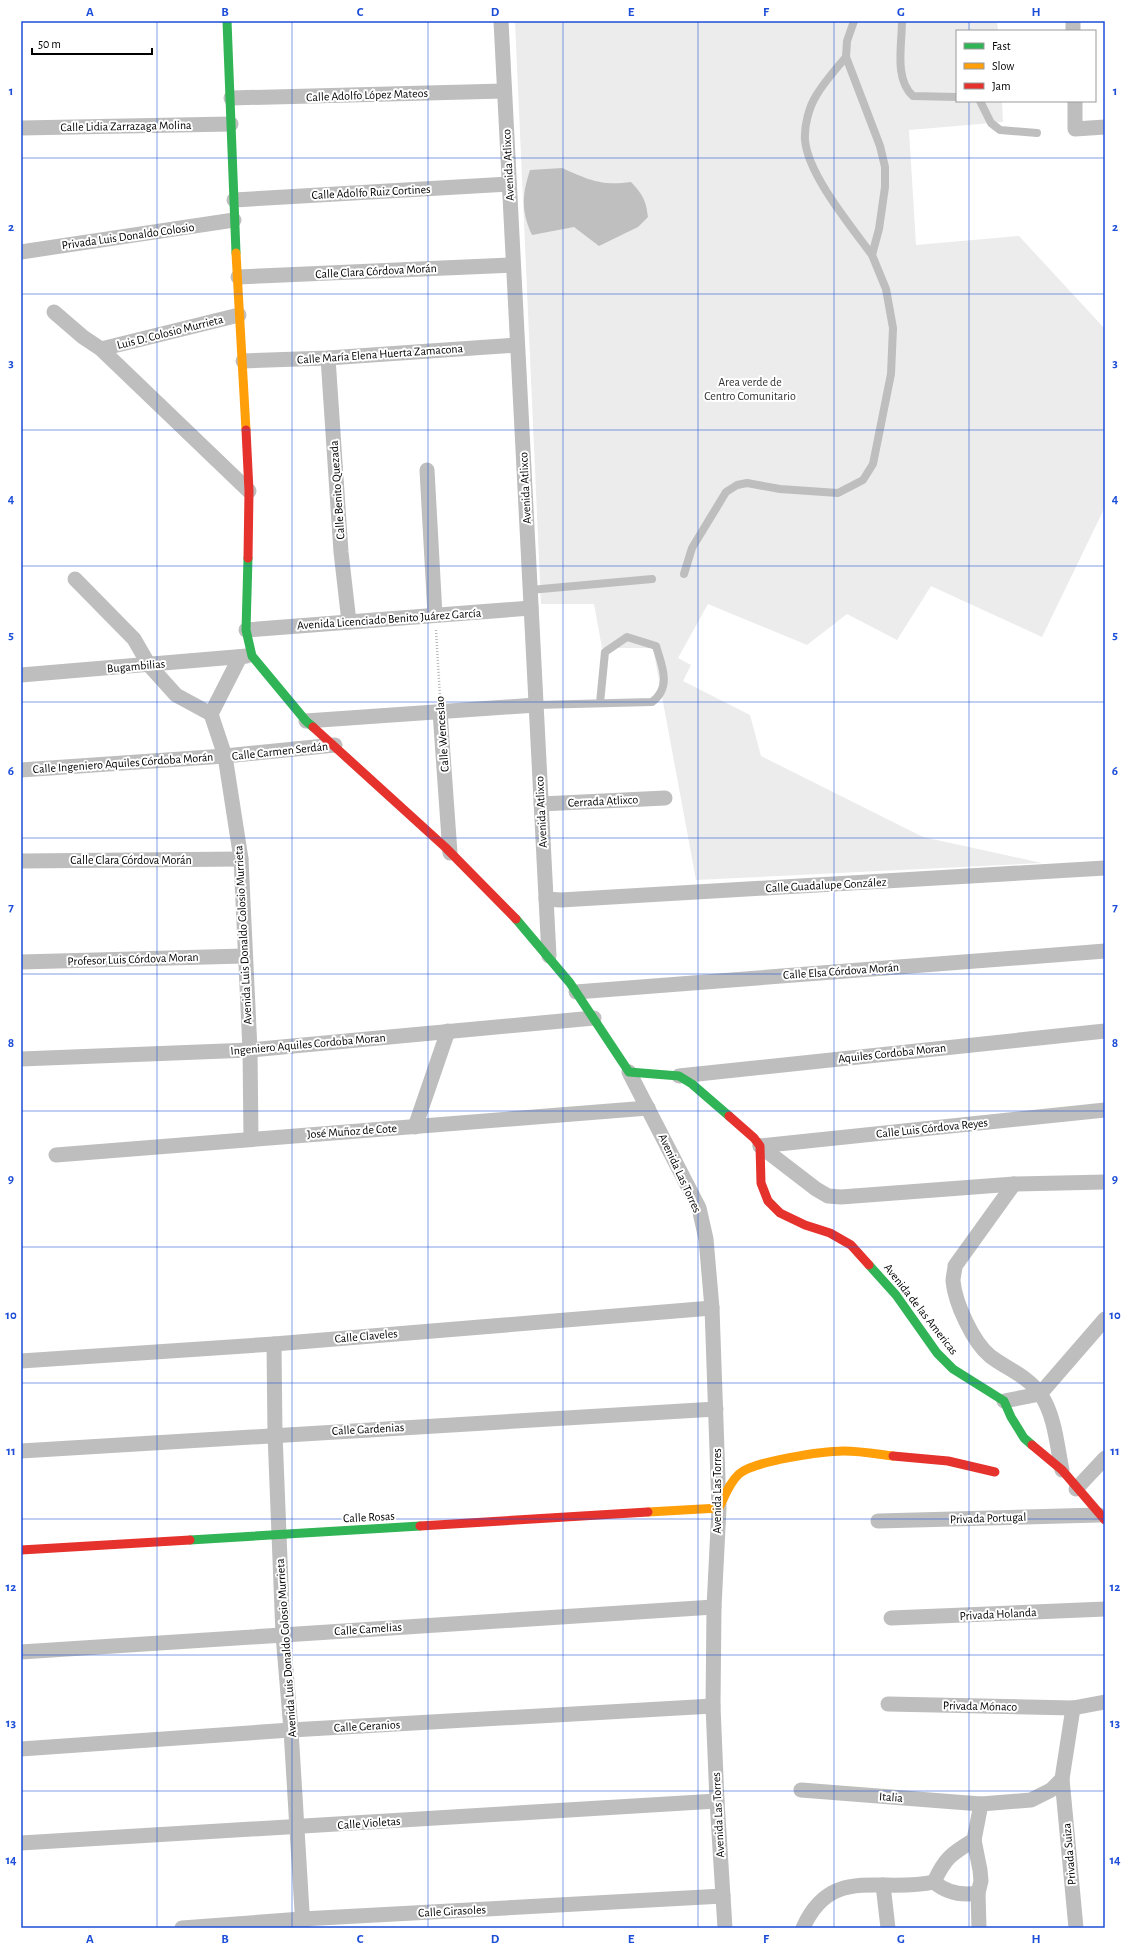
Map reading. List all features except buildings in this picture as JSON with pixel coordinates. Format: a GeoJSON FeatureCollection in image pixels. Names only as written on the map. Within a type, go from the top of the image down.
{"type":"FeatureCollection","features":[{"type":"Feature","properties":{"kind":"street"},"geometry":{"type":"LineString","coordinates":[[75,579],[134,639],[149,665],[176,694],[211,714],[246,656],[250,491],[234,220],[231,98],[227,21]]}},
{"type":"Feature","properties":{"kind":"street","name":"Avenida Atlixco"},"geometry":{"type":"LineString","coordinates":[[501,21],[549,956]]}},
{"type":"Feature","properties":{"kind":"street","name":"Calle Adolfo López Mateos"},"geometry":{"type":"LineString","coordinates":[[231,98],[504,91]]}},
{"type":"Feature","properties":{"kind":"street"},"geometry":{"type":"LineString","coordinates":[[1075,102],[1075,129],[1105,127]]}},
{"type":"Feature","properties":{"kind":"street","name":"Calle Lidia Zarrazaga Molina"},"geometry":{"type":"LineString","coordinates":[[21,128],[231,124]]}},
{"type":"Feature","properties":{"kind":"street","name":"Calle Adolfo Ruiz Cortines"},"geometry":{"type":"LineString","coordinates":[[234,200],[509,184]]}},
{"type":"Feature","properties":{"kind":"street","name":"Privada Luis Donaldo Colosio"},"geometry":{"type":"LineString","coordinates":[[21,252],[234,220]]}},
{"type":"Feature","properties":{"kind":"street","name":"Calle Clara Córdova Morán"},"geometry":{"type":"LineString","coordinates":[[238,277],[513,265]]}},
{"type":"Feature","properties":{"kind":"street"},"geometry":{"type":"LineString","coordinates":[[54,312],[83,337],[101,349],[250,491]]}},
{"type":"Feature","properties":{"kind":"street","name":"Luis D. Colosio Murrieta"},"geometry":{"type":"LineString","coordinates":[[101,349],[239,315]]}},
{"type":"Feature","properties":{"kind":"street","name":"Calle María Elena Huerta Zamacona"},"geometry":{"type":"LineString","coordinates":[[243,361],[328,358],[517,345]]}},
{"type":"Feature","properties":{"kind":"street","name":"Calle Benito Quezada"},"geometry":{"type":"LineString","coordinates":[[328,358],[342,552],[349,622]]}},
{"type":"Feature","properties":{"kind":"street"},"geometry":{"type":"LineString","coordinates":[[427,470],[435,615]]}},
{"type":"Feature","properties":{"kind":"street","name":"Avenida Licenciado Benito Juárez García"},"geometry":{"type":"LineString","coordinates":[[246,630],[531,608]]}},
{"type":"Feature","properties":{"kind":"street"},"geometry":{"type":"LineString","coordinates":[[246,656],[306,721],[335,745],[506,908],[549,956],[594,1018],[629,1072]]}},
{"type":"Feature","properties":{"kind":"street","name":"Bugambilias"},"geometry":{"type":"LineString","coordinates":[[21,675],[246,656]]}},
{"type":"Feature","properties":{"kind":"street"},"geometry":{"type":"LineString","coordinates":[[306,721],[536,705]]}},
{"type":"Feature","properties":{"kind":"street","name":"Calle Wenceslao"},"geometry":{"type":"LineString","coordinates":[[440,712],[450,853]]}},
{"type":"Feature","properties":{"kind":"street","name":"Avenida Luis Donaldo Colosio Murrieta"},"geometry":{"type":"LineString","coordinates":[[211,714],[225,756],[241,859],[244,956],[250,1050],[251,1139]]}},
{"type":"Feature","properties":{"kind":"street","name":"Calle Carmen Serdán"},"geometry":{"type":"LineString","coordinates":[[225,756],[335,745]]}},
{"type":"Feature","properties":{"kind":"street","name":"Calle Ingeniero Aquiles Córdoba Morán"},"geometry":{"type":"LineString","coordinates":[[21,770],[225,756]]}},
{"type":"Feature","properties":{"kind":"street","name":"Cerrada Atlixco"},"geometry":{"type":"LineString","coordinates":[[541,804],[665,798]]}},
{"type":"Feature","properties":{"kind":"street","name":"Calle Clara Córdova Morán"},"geometry":{"type":"LineString","coordinates":[[21,861],[241,859]]}},
{"type":"Feature","properties":{"kind":"street","name":"Calle Guadalupe González"},"geometry":{"type":"LineString","coordinates":[[546,899],[561,900],[1105,868]]}},
{"type":"Feature","properties":{"kind":"street","name":"Calle Elsa Córdova Morán"},"geometry":{"type":"LineString","coordinates":[[576,992],[1105,951]]}},
{"type":"Feature","properties":{"kind":"street","name":"Profesor Luis Córdova Moran"},"geometry":{"type":"LineString","coordinates":[[21,962],[244,956]]}},
{"type":"Feature","properties":{"kind":"street","name":"Ingeniero Aquiles Cordoba Moran"},"geometry":{"type":"LineString","coordinates":[[21,1059],[250,1050],[594,1018]]}},
{"type":"Feature","properties":{"kind":"street"},"geometry":{"type":"LineString","coordinates":[[415,1126],[448,1031]]}},
{"type":"Feature","properties":{"kind":"street","name":"Aquiles Cordoba Moran"},"geometry":{"type":"LineString","coordinates":[[629,1072],[679,1076],[1105,1031]]}},
{"type":"Feature","properties":{"kind":"street","name":"Avenida Las Torres"},"geometry":{"type":"LineString","coordinates":[[629,1072],[699,1208],[706,1239],[712,1308],[719,1508],[714,1607],[713,1706],[716,1800],[725,1928]]}},
{"type":"Feature","properties":{"kind":"street","name":"Aquiles Cordoba Moran"},"geometry":{"type":"LineString","coordinates":[[679,1076],[698,1089],[754,1138],[760,1146]]}},
{"type":"Feature","properties":{"kind":"street","name":"José Muñoz de Cote"},"geometry":{"type":"LineString","coordinates":[[56,1155],[648,1108]]}},
{"type":"Feature","properties":{"kind":"street","name":"Calle Luis Córdova Reyes"},"geometry":{"type":"LineString","coordinates":[[760,1146],[1105,1110]]}},
{"type":"Feature","properties":{"kind":"street"},"geometry":{"type":"LineString","coordinates":[[760,1146],[816,1189],[828,1196],[841,1197],[1014,1184],[1105,1182]]}},
{"type":"Feature","properties":{"kind":"street","name":"Avenida de las Americas"},"geometry":{"type":"LineString","coordinates":[[760,1146],[761,1183],[768,1201],[780,1213],[805,1225],[830,1233],[851,1245],[896,1295],[937,1353],[953,1369],[989,1390],[1004,1401],[1011,1417],[1024,1438],[1062,1470],[1076,1489],[1102,1518]]}},
{"type":"Feature","properties":{"kind":"street"},"geometry":{"type":"LineString","coordinates":[[1014,1184],[955,1266],[953,1281],[967,1325],[976,1341],[990,1355],[1024,1377],[1040,1394],[1049,1411],[1062,1470]]}},
{"type":"Feature","properties":{"kind":"street","name":"Calle Claveles"},"geometry":{"type":"LineString","coordinates":[[21,1361],[274,1344],[712,1308]]}},
{"type":"Feature","properties":{"kind":"street"},"geometry":{"type":"LineString","coordinates":[[1004,1401],[1040,1394],[1105,1319]]}},
{"type":"Feature","properties":{"kind":"street","name":"Avenida Luis Donaldo Colosio Murrieta"},"geometry":{"type":"LineString","coordinates":[[274,1344],[275,1434],[283,1635],[291,1730],[303,1924]]}},
{"type":"Feature","properties":{"kind":"street","name":"Calle Gardenias"},"geometry":{"type":"LineString","coordinates":[[21,1451],[275,1434],[716,1409]]}},
{"type":"Feature","properties":{"kind":"street"},"geometry":{"type":"LineString","coordinates":[[719,1508],[730,1484],[740,1473],[753,1466],[826,1452],[845,1451],[948,1461],[995,1472]]}},
{"type":"Feature","properties":{"kind":"street"},"geometry":{"type":"LineString","coordinates":[[1076,1489],[1105,1458]]}},
{"type":"Feature","properties":{"kind":"street","name":"Calle Rosas"},"geometry":{"type":"LineString","coordinates":[[21,1550],[719,1508]]}},
{"type":"Feature","properties":{"kind":"street","name":"Privada Portugal"},"geometry":{"type":"LineString","coordinates":[[878,1522],[1102,1518]]}},
{"type":"Feature","properties":{"kind":"street","name":"Calle Camelias"},"geometry":{"type":"LineString","coordinates":[[21,1652],[714,1607]]}},
{"type":"Feature","properties":{"kind":"street","name":"Privada Holanda"},"geometry":{"type":"LineString","coordinates":[[891,1618],[1105,1609]]}},
{"type":"Feature","properties":{"kind":"street","name":"Privada Mónaco"},"geometry":{"type":"LineString","coordinates":[[888,1704],[1073,1708],[1105,1702]]}},
{"type":"Feature","properties":{"kind":"street","name":"Calle Geranios"},"geometry":{"type":"LineString","coordinates":[[21,1749],[291,1730],[713,1706]]}},
{"type":"Feature","properties":{"kind":"street","name":"Privada Suiza"},"geometry":{"type":"LineString","coordinates":[[1073,1708],[1062,1779],[1076,1928]]}},
{"type":"Feature","properties":{"kind":"street","name":"Italia"},"geometry":{"type":"LineString","coordinates":[[801,1790],[981,1804],[1031,1800],[1051,1790],[1062,1779]]}},
{"type":"Feature","properties":{"kind":"street","name":"Calle Violetas"},"geometry":{"type":"LineString","coordinates":[[21,1843],[716,1800]]}},
{"type":"Feature","properties":{"kind":"street"},"geometry":{"type":"LineString","coordinates":[[979,1928],[978,1893],[981,1881],[974,1840],[981,1804]]}},
{"type":"Feature","properties":{"kind":"street"},"geometry":{"type":"LineString","coordinates":[[934,1882],[948,1857],[974,1840]]}},
{"type":"Feature","properties":{"kind":"street"},"geometry":{"type":"LineString","coordinates":[[803,1928],[818,1903],[832,1892],[848,1887],[934,1882],[942,1889],[952,1892],[966,1895],[978,1893]]}},
{"type":"Feature","properties":{"kind":"street"},"geometry":{"type":"LineString","coordinates":[[883,1885],[888,1928]]}},
{"type":"Feature","properties":{"kind":"street","name":"Calle Girasoles"},"geometry":{"type":"LineString","coordinates":[[182,1928],[303,1924],[723,1896]]}},
{"type":"Feature","properties":{"kind":"lane"},"geometry":{"type":"LineString","coordinates":[[854,21],[847,41],[846,57],[880,146],[885,167],[885,187],[879,229],[872,255]]}},
{"type":"Feature","properties":{"kind":"lane"},"geometry":{"type":"LineString","coordinates":[[902,21],[901,78],[906,90],[913,96],[956,97]]}},
{"type":"Feature","properties":{"kind":"lane"},"geometry":{"type":"LineString","coordinates":[[684,574],[692,548],[726,492],[737,485],[747,483],[780,489],[838,493],[862,480],[873,464],[891,374],[893,328],[886,289],[872,255],[816,174],[808,154],[805,139],[807,118],[815,96],[846,57]]}},
{"type":"Feature","properties":{"kind":"lane"},"geometry":{"type":"LineString","coordinates":[[981,102],[995,127],[1000,130],[1037,133]]}},
{"type":"Feature","properties":{"kind":"lane"},"geometry":{"type":"LineString","coordinates":[[530,590],[652,580]]}},
{"type":"Feature","properties":{"kind":"lane"},"geometry":{"type":"LineString","coordinates":[[536,705],[652,702],[658,697],[665,675],[656,646],[627,637],[605,652],[600,703]]}},
{"type":"Feature","properties":{"kind":"path","name":"Calle Wenceslao"},"geometry":{"type":"LineString","coordinates":[[435,615],[440,712]]}},
{"type":"Feature","properties":{"kind":"green space","name":"Area verde de Centro Comunitario"},"geometry":{"type":"Polygon","coordinates":[[[515,21],[997,21],[998,30],[956,30],[956,102],[1002,102],[1003,122],[909,130],[916,245],[1019,236],[1105,329],[1105,507],[1042,637],[931,586],[897,640],[847,614],[807,645],[708,604],[678,658],[691,665],[683,681],[750,715],[761,756],[923,837],[1042,863],[696,880],[653,648],[602,648],[594,604],[541,604],[515,21]]]}},
{"type":"Feature","properties":{"kind":"shaded area"},"geometry":{"type":"Polygon","coordinates":[[[562,168],[595,181],[611,183],[631,182],[643,198],[648,217],[638,227],[599,246],[574,227],[532,235],[524,210],[525,187],[530,170],[562,168]]]}},
{"type":"Feature","properties":{"kind":"traffic: fast"},"geometry":{"type":"LineString","coordinates":[[227,21],[236,253]]}},
{"type":"Feature","properties":{"kind":"traffic: fast"},"geometry":{"type":"LineString","coordinates":[[248,558],[246,630],[252,656],[306,721],[313,727]]}},
{"type":"Feature","properties":{"kind":"traffic: fast"},"geometry":{"type":"LineString","coordinates":[[516,919],[570,983],[629,1072],[679,1076],[692,1084],[729,1116]]}},
{"type":"Feature","properties":{"kind":"traffic: fast"},"geometry":{"type":"LineString","coordinates":[[869,1265],[896,1295],[937,1353],[953,1369],[1004,1401],[1011,1417],[1024,1438],[1032,1445]]}},
{"type":"Feature","properties":{"kind":"traffic: fast"},"geometry":{"type":"LineString","coordinates":[[190,1540],[420,1526]]}},
{"type":"Feature","properties":{"kind":"traffic: slow"},"geometry":{"type":"LineString","coordinates":[[236,253],[246,430]]}},
{"type":"Feature","properties":{"kind":"traffic: slow"},"geometry":{"type":"LineString","coordinates":[[648,1512],[719,1508],[730,1486],[739,1474],[747,1469],[773,1461],[806,1455],[844,1451],[893,1456]]}},
{"type":"Feature","properties":{"kind":"traffic: jam"},"geometry":{"type":"LineString","coordinates":[[246,430],[249,491],[248,558]]}},
{"type":"Feature","properties":{"kind":"traffic: jam"},"geometry":{"type":"LineString","coordinates":[[313,727],[445,847],[516,919]]}},
{"type":"Feature","properties":{"kind":"traffic: jam"},"geometry":{"type":"LineString","coordinates":[[729,1116],[754,1138],[760,1146],[761,1183],[768,1201],[780,1213],[805,1225],[830,1233],[851,1245],[869,1265]]}},
{"type":"Feature","properties":{"kind":"traffic: jam"},"geometry":{"type":"LineString","coordinates":[[1032,1445],[1062,1470],[1105,1520]]}},
{"type":"Feature","properties":{"kind":"traffic: jam"},"geometry":{"type":"LineString","coordinates":[[893,1456],[948,1461],[995,1472]]}},
{"type":"Feature","properties":{"kind":"traffic: jam"},"geometry":{"type":"LineString","coordinates":[[420,1526],[648,1512]]}},
{"type":"Feature","properties":{"kind":"traffic: jam"},"geometry":{"type":"LineString","coordinates":[[21,1550],[190,1540]]}}]}
